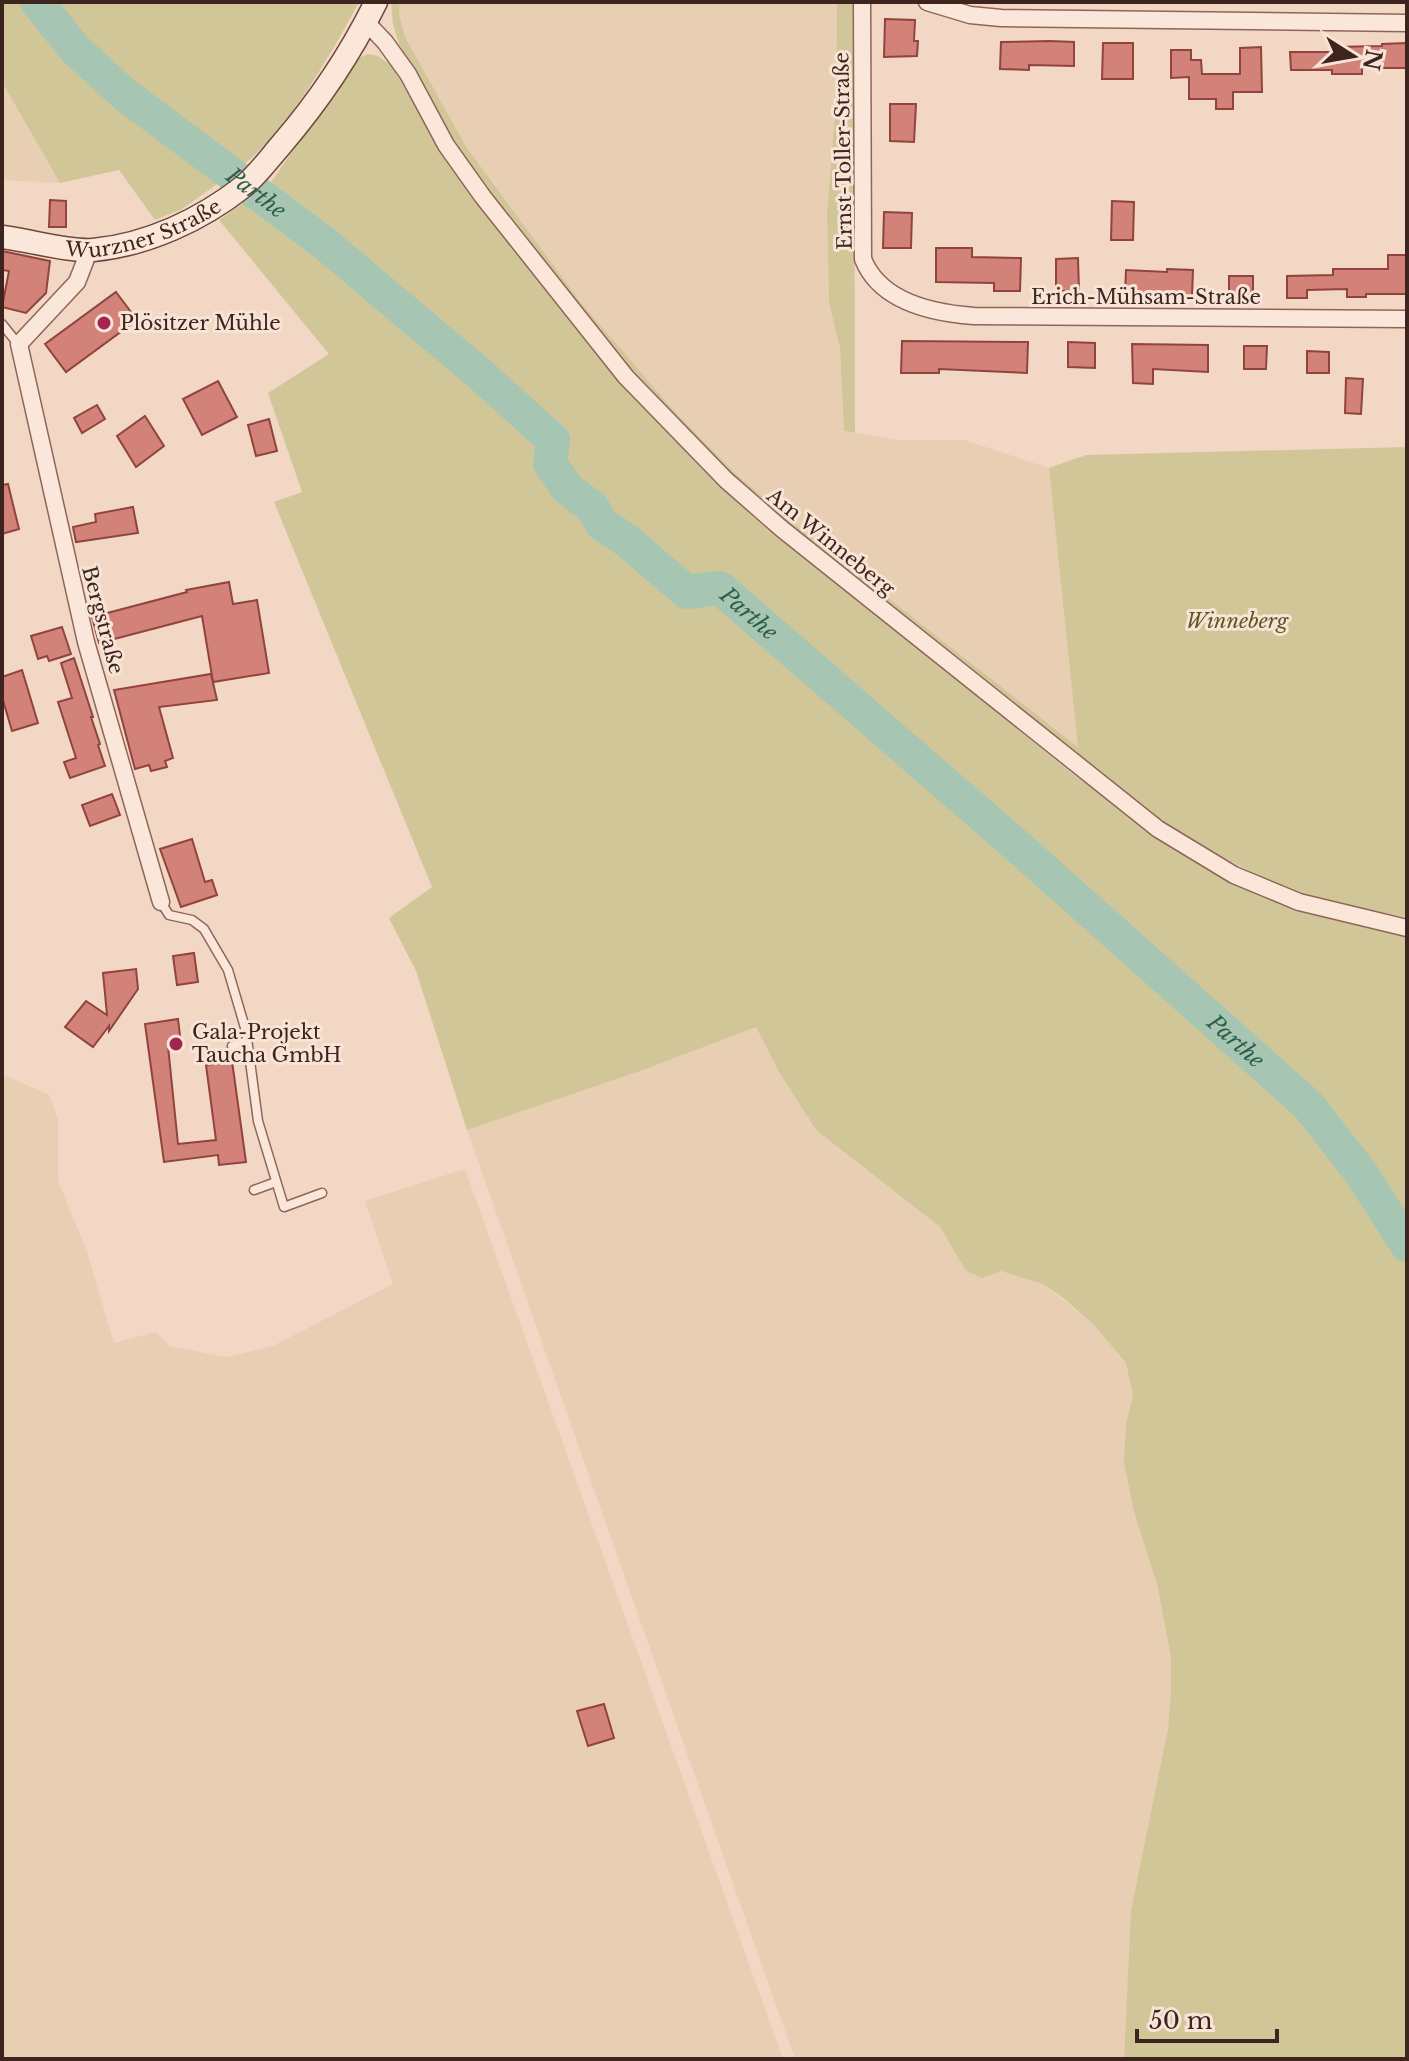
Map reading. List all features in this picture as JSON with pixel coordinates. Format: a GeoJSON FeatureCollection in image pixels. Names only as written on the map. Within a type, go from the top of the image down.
{"type":"FeatureCollection","features":[{"type":"Feature","properties":{"kind":"street","name":"Ernst-Toller-Straße"},"geometry":{"type":"LineString","coordinates":[[862,2],[863,259],[868,272],[888,291]]}},
{"type":"Feature","properties":{"kind":"street"},"geometry":{"type":"LineString","coordinates":[[927,2],[970,15],[1001,18],[1407,23]]}},
{"type":"Feature","properties":{"kind":"street","name":"Wurzner Straße"},"geometry":{"type":"LineString","coordinates":[[2,237],[89,251],[130,245],[170,231],[217,204],[244,185],[266,163],[304,117],[371,12]]}},
{"type":"Feature","properties":{"kind":"street","name":"Am Winneberg"},"geometry":{"type":"LineString","coordinates":[[371,12],[385,42],[408,74],[446,145],[555,289],[626,377],[726,480],[1158,829],[1234,875],[1299,902],[1407,928]]}},
{"type":"Feature","properties":{"kind":"street"},"geometry":{"type":"LineString","coordinates":[[19,344],[77,282],[89,251]]}},
{"type":"Feature","properties":{"kind":"street","name":"Erich-Mühsam-Straße"},"geometry":{"type":"LineString","coordinates":[[888,291],[915,304],[951,314],[974,316],[1407,319]]}},
{"type":"Feature","properties":{"kind":"street","name":"Bergstraße"},"geometry":{"type":"LineString","coordinates":[[19,344],[86,642],[161,902]]}},
{"type":"Feature","properties":{"kind":"lane","name":"Bergstraße"},"geometry":{"type":"LineString","coordinates":[[2,324],[19,344]]}},
{"type":"Feature","properties":{"kind":"lane"},"geometry":{"type":"LineString","coordinates":[[161,902],[169,915],[192,920],[204,929],[228,970],[247,1041],[258,1121],[284,1207],[322,1193]]}},
{"type":"Feature","properties":{"kind":"lane"},"geometry":{"type":"LineString","coordinates":[[232,1046],[247,1041]]}},
{"type":"Feature","properties":{"kind":"lane"},"geometry":{"type":"LineString","coordinates":[[254,1190],[276,1182]]}},
{"type":"Feature","properties":{"kind":"shaded area"},"geometry":{"type":"Polygon","coordinates":[[[400,2],[837,2],[836,100],[827,213],[829,303],[840,348],[844,431],[898,440],[964,440],[1049,468],[1079,747],[789,520],[735,473],[676,413],[582,304],[467,148],[405,37],[399,13],[400,2]]]}},
{"type":"Feature","properties":{"kind":"shaded area"},"geometry":{"type":"Polygon","coordinates":[[[2,82],[60,183],[2,180],[2,82]]]}},
{"type":"Feature","properties":{"kind":"shaded area"},"geometry":{"type":"Polygon","coordinates":[[[756,1027],[779,1072],[816,1130],[940,1227],[966,1271],[982,1278],[1001,1271],[1043,1284],[1093,1324],[1126,1363],[1134,1395],[1126,1425],[1134,1512],[1157,1584],[1171,1657],[1171,1690],[1168,1729],[1129,1964],[1124,2059],[795,2059],[467,1130],[646,1069],[756,1027]]]}},
{"type":"Feature","properties":{"kind":"shaded area"},"geometry":{"type":"Polygon","coordinates":[[[2,1074],[49,1095],[58,1119],[58,1181],[86,1249],[114,1343],[156,1332],[169,1346],[227,1357],[273,1346],[393,1284],[365,1201],[465,1169],[783,2059],[2,2059],[2,1074]]]}},
{"type":"Feature","properties":{"kind":"green space"},"geometry":{"type":"Polygon","coordinates":[[[2,2],[359,2],[306,92],[273,135],[238,169],[138,105],[159,127],[230,175],[182,209],[155,220],[119,170],[60,183],[2,82],[2,2]]]}},
{"type":"Feature","properties":{"kind":"green space","name":"Winneberg"},"geometry":{"type":"Polygon","coordinates":[[[391,2],[400,2],[399,13],[405,37],[467,148],[582,304],[676,413],[735,473],[789,520],[1078,747],[1049,468],[1086,455],[1407,447],[1407,917],[1335,903],[1293,890],[1238,865],[1151,814],[730,477],[671,416],[575,307],[458,152],[399,44],[391,2]]]}},
{"type":"Feature","properties":{"kind":"green space"},"geometry":{"type":"Polygon","coordinates":[[[837,2],[854,2],[855,433],[844,431],[840,348],[829,303],[827,213],[836,100],[837,2]]]}},
{"type":"Feature","properties":{"kind":"green space"},"geometry":{"type":"Polygon","coordinates":[[[368,54],[378,56],[391,65],[442,151],[479,204],[569,318],[661,424],[775,532],[1074,775],[1220,875],[1407,933],[1407,2059],[1124,2059],[1131,1911],[1168,1729],[1171,1657],[1157,1584],[1134,1512],[1124,1462],[1126,1425],[1133,1395],[1126,1363],[1093,1324],[1043,1284],[1001,1271],[982,1278],[966,1271],[940,1227],[816,1130],[779,1072],[756,1027],[646,1069],[467,1130],[416,971],[389,918],[432,887],[274,502],[302,492],[268,393],[329,354],[219,220],[250,198],[394,313],[437,337],[269,185],[356,59],[368,54]]]}},
{"type":"Feature","properties":{"kind":"building"},"geometry":{"type":"Polygon","coordinates":[[[885,19],[915,20],[917,56],[884,57],[885,19]]]}},
{"type":"Feature","properties":{"kind":"building"},"geometry":{"type":"Polygon","coordinates":[[[1001,42],[1074,42],[1074,66],[1029,65],[1029,70],[1000,69],[1001,42]]]}},
{"type":"Feature","properties":{"kind":"building"},"geometry":{"type":"Polygon","coordinates":[[[1103,43],[1133,43],[1133,79],[1102,79],[1103,43]]]}},
{"type":"Feature","properties":{"kind":"building"},"geometry":{"type":"Polygon","coordinates":[[[1406,43],[1406,68],[1362,68],[1362,74],[1291,70],[1290,52],[1332,52],[1332,47],[1406,43]]]}},
{"type":"Feature","properties":{"kind":"building"},"geometry":{"type":"Polygon","coordinates":[[[1261,47],[1262,92],[1233,92],[1233,109],[1216,109],[1216,99],[1189,99],[1189,77],[1171,78],[1171,50],[1191,50],[1191,60],[1201,60],[1202,74],[1240,74],[1240,48],[1261,47]]]}},
{"type":"Feature","properties":{"kind":"building"},"geometry":{"type":"Polygon","coordinates":[[[890,104],[916,104],[914,142],[890,141],[890,104]]]}},
{"type":"Feature","properties":{"kind":"building"},"geometry":{"type":"Polygon","coordinates":[[[50,200],[66,201],[66,227],[49,227],[50,200]]]}},
{"type":"Feature","properties":{"kind":"building"},"geometry":{"type":"Polygon","coordinates":[[[1112,201],[1134,202],[1133,240],[1111,240],[1112,201]]]}},
{"type":"Feature","properties":{"kind":"building"},"geometry":{"type":"Polygon","coordinates":[[[884,212],[912,213],[911,248],[883,248],[884,212]]]}},
{"type":"Feature","properties":{"kind":"building"},"geometry":{"type":"Polygon","coordinates":[[[936,248],[972,248],[972,257],[1021,258],[1020,291],[994,291],[994,283],[936,282],[936,248]]]}},
{"type":"Feature","properties":{"kind":"building"},"geometry":{"type":"Polygon","coordinates":[[[2,251],[50,261],[46,293],[26,313],[2,307],[9,271],[2,270],[2,251]]]}},
{"type":"Feature","properties":{"kind":"building"},"geometry":{"type":"Polygon","coordinates":[[[1388,255],[1407,255],[1407,294],[1347,297],[1347,289],[1307,290],[1307,298],[1287,298],[1287,276],[1333,275],[1333,269],[1388,269],[1388,255]]]}},
{"type":"Feature","properties":{"kind":"building"},"geometry":{"type":"Polygon","coordinates":[[[1078,258],[1079,291],[1056,291],[1056,259],[1078,258]]]}},
{"type":"Feature","properties":{"kind":"building"},"geometry":{"type":"Polygon","coordinates":[[[1167,269],[1193,270],[1192,297],[1125,295],[1126,270],[1167,272],[1167,269]]]}},
{"type":"Feature","properties":{"kind":"building"},"geometry":{"type":"Polygon","coordinates":[[[1229,276],[1253,276],[1253,299],[1229,299],[1229,276]]]}},
{"type":"Feature","properties":{"kind":"building","name":"Plösitzer Mühle"},"geometry":{"type":"Polygon","coordinates":[[[116,292],[137,320],[66,372],[45,344],[116,292]]]}},
{"type":"Feature","properties":{"kind":"building"},"geometry":{"type":"Polygon","coordinates":[[[902,341],[1028,342],[1027,373],[939,369],[939,373],[901,373],[902,341]]]}},
{"type":"Feature","properties":{"kind":"building"},"geometry":{"type":"Polygon","coordinates":[[[1068,342],[1095,343],[1095,368],[1068,367],[1068,342]]]}},
{"type":"Feature","properties":{"kind":"building"},"geometry":{"type":"Polygon","coordinates":[[[1132,344],[1208,345],[1208,372],[1153,369],[1153,384],[1133,383],[1132,344]]]}},
{"type":"Feature","properties":{"kind":"building"},"geometry":{"type":"Polygon","coordinates":[[[1244,346],[1267,346],[1266,369],[1244,369],[1244,346]]]}},
{"type":"Feature","properties":{"kind":"building"},"geometry":{"type":"Polygon","coordinates":[[[1307,351],[1329,352],[1329,373],[1307,373],[1307,351]]]}},
{"type":"Feature","properties":{"kind":"building"},"geometry":{"type":"Polygon","coordinates":[[[1346,378],[1363,379],[1361,414],[1345,413],[1346,378]]]}},
{"type":"Feature","properties":{"kind":"building"},"geometry":{"type":"Polygon","coordinates":[[[218,381],[237,417],[202,435],[183,399],[218,381]]]}},
{"type":"Feature","properties":{"kind":"building"},"geometry":{"type":"Polygon","coordinates":[[[97,405],[105,419],[82,433],[74,418],[97,405]]]}},
{"type":"Feature","properties":{"kind":"building"},"geometry":{"type":"Polygon","coordinates":[[[145,416],[164,446],[136,467],[117,436],[145,416]]]}},
{"type":"Feature","properties":{"kind":"building"},"geometry":{"type":"Polygon","coordinates":[[[269,419],[277,451],[256,456],[248,425],[269,419]]]}},
{"type":"Feature","properties":{"kind":"building"},"geometry":{"type":"Polygon","coordinates":[[[8,484],[19,529],[2,534],[2,485],[8,484]]]}},
{"type":"Feature","properties":{"kind":"building"},"geometry":{"type":"Polygon","coordinates":[[[133,507],[138,533],[76,542],[73,527],[96,522],[95,514],[133,507]]]}},
{"type":"Feature","properties":{"kind":"building"},"geometry":{"type":"Polygon","coordinates":[[[229,582],[233,604],[257,600],[269,673],[213,682],[202,616],[99,643],[92,617],[186,590],[229,582]]]}},
{"type":"Feature","properties":{"kind":"building"},"geometry":{"type":"Polygon","coordinates":[[[62,627],[71,654],[49,661],[47,656],[38,659],[31,636],[62,627]]]}},
{"type":"Feature","properties":{"kind":"building"},"geometry":{"type":"Polygon","coordinates":[[[74,658],[105,766],[70,778],[64,762],[76,758],[58,702],[72,698],[61,663],[74,658]]]}},
{"type":"Feature","properties":{"kind":"building"},"geometry":{"type":"Polygon","coordinates":[[[22,670],[38,723],[12,731],[2,697],[2,677],[22,670]]]}},
{"type":"Feature","properties":{"kind":"building"},"geometry":{"type":"Polygon","coordinates":[[[211,674],[217,700],[159,707],[173,758],[165,761],[167,767],[151,771],[149,765],[135,769],[114,690],[211,674]]]}},
{"type":"Feature","properties":{"kind":"building"},"geometry":{"type":"Polygon","coordinates":[[[112,794],[120,815],[90,826],[82,805],[112,794]]]}},
{"type":"Feature","properties":{"kind":"building"},"geometry":{"type":"Polygon","coordinates":[[[192,839],[205,882],[212,880],[217,895],[181,907],[160,849],[192,839]]]}},
{"type":"Feature","properties":{"kind":"building"},"geometry":{"type":"Polygon","coordinates":[[[194,953],[198,982],[177,985],[173,956],[194,953]]]}},
{"type":"Feature","properties":{"kind":"building"},"geometry":{"type":"Polygon","coordinates":[[[136,969],[138,989],[109,1031],[109,1026],[93,1047],[65,1027],[86,1001],[107,1015],[103,973],[136,969]]]}},
{"type":"Feature","properties":{"kind":"building"},"geometry":{"type":"Polygon","coordinates":[[[178,1019],[181,1044],[168,1046],[178,1144],[216,1140],[206,1065],[232,1061],[246,1162],[219,1165],[218,1155],[164,1162],[145,1024],[178,1019]]]}},
{"type":"Feature","properties":{"kind":"building"},"geometry":{"type":"Polygon","coordinates":[[[604,1704],[614,1738],[588,1746],[577,1711],[604,1704]]]}},
{"type":"Feature","properties":{"kind":"waterway","name":"Parthe"},"geometry":{"type":"LineString","coordinates":[[37,2],[75,49],[124,94],[324,243],[553,440],[550,464],[568,489],[592,507],[602,524],[626,540],[687,592],[720,588],[1024,852],[1308,1105],[1361,1173],[1407,1245]]}},
{"type":"Feature","properties":{"kind":"place","name":"Plösitzer Mühle"},"geometry":{"type":"Point","coordinates":[104,323]}},
{"type":"Feature","properties":{"kind":"place","name":"Gala-Projekt Taucha GmbH"},"geometry":{"type":"Point","coordinates":[176,1044]}}]}
